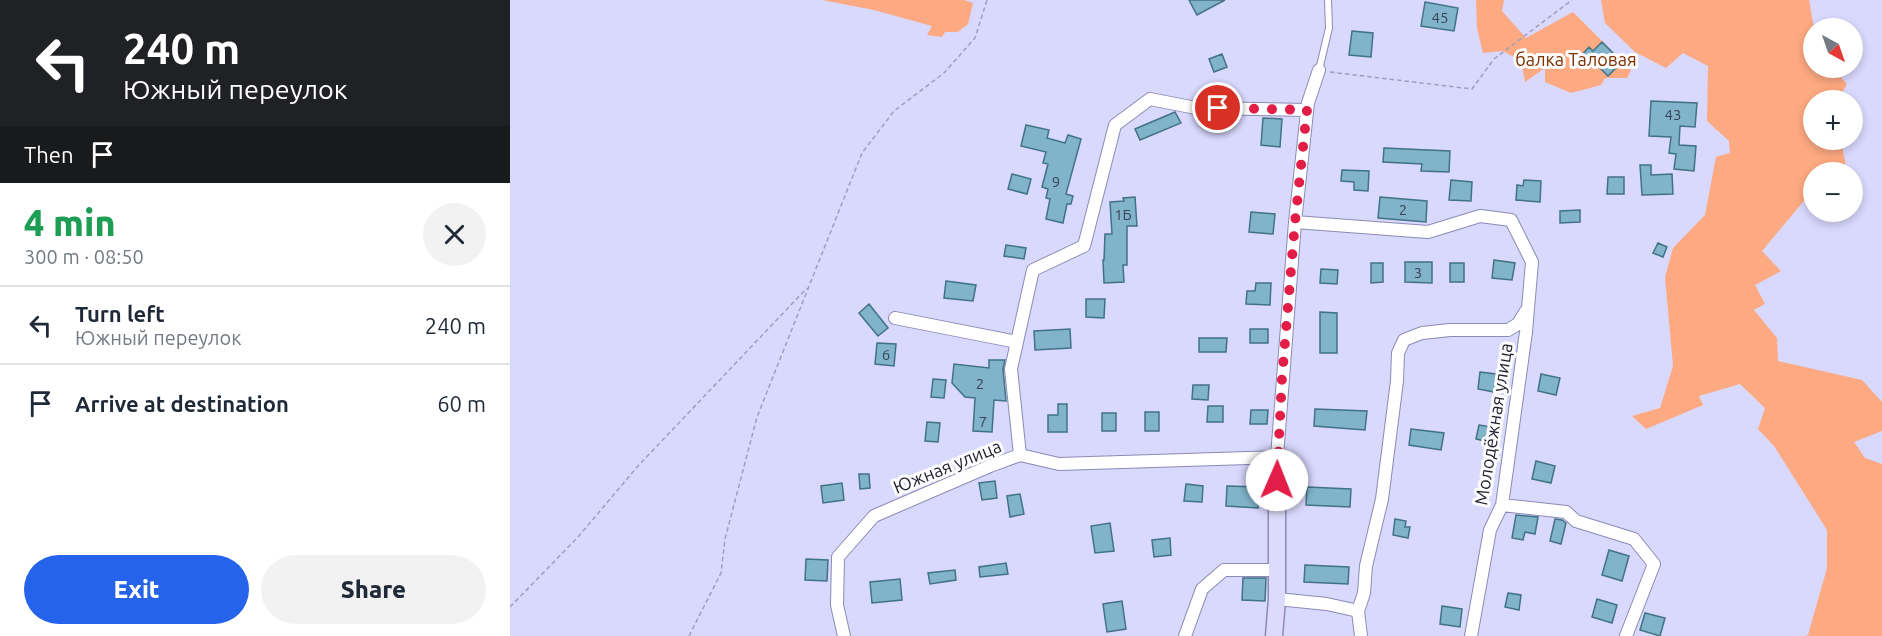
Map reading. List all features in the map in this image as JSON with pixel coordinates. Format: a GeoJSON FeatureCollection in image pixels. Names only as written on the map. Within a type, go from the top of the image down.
{"type":"FeatureCollection","features":[{"type":"Feature","properties":{"kind":"street"},"geometry":{"type":"LineString","coordinates":[[1274,636],[1277,599],[1277,457],[1295,222],[1307,110],[1319,70]]}},
{"type":"Feature","properties":{"kind":"street"},"geometry":{"type":"LineString","coordinates":[[1020,455],[1011,369],[1033,270],[1084,246],[1115,125],[1150,99],[1196,108],[1307,110]]}},
{"type":"Feature","properties":{"kind":"street","name":"Молодёжная улица"},"geometry":{"type":"LineString","coordinates":[[1295,222],[1428,232],[1480,216],[1511,220],[1532,262],[1502,505],[1490,530],[1472,636]]}},
{"type":"Feature","properties":{"kind":"street"},"geometry":{"type":"LineString","coordinates":[[1361,636],[1358,610],[1364,593],[1366,566],[1382,499],[1397,381],[1398,353],[1404,340],[1422,333],[1450,330],[1508,330],[1518,324],[1528,308]]}},
{"type":"Feature","properties":{"kind":"street"},"geometry":{"type":"LineString","coordinates":[[895,318],[1017,342]]}},
{"type":"Feature","properties":{"kind":"street","name":"Южная улица"},"geometry":{"type":"LineString","coordinates":[[844,636],[837,605],[838,556],[874,516],[990,466],[1020,455],[1059,464],[1277,457]]}},
{"type":"Feature","properties":{"kind":"street"},"geometry":{"type":"LineString","coordinates":[[1502,505],[1566,512],[1576,521],[1634,539],[1654,564],[1626,636]]}},
{"type":"Feature","properties":{"kind":"street"},"geometry":{"type":"LineString","coordinates":[[1185,636],[1202,589],[1224,570],[1276,570]]}},
{"type":"Feature","properties":{"kind":"street"},"geometry":{"type":"LineString","coordinates":[[1277,599],[1328,604],[1358,610]]}},
{"type":"Feature","properties":{"kind":"lane"},"geometry":{"type":"LineString","coordinates":[[1319,70],[1329,28],[1328,0]]}},
{"type":"Feature","properties":{"kind":"path"},"geometry":{"type":"LineString","coordinates":[[689,636],[722,573],[725,539],[757,417],[862,153],[894,111],[944,73],[975,38],[987,0]]}},
{"type":"Feature","properties":{"kind":"path"},"geometry":{"type":"LineString","coordinates":[[1319,70],[1472,89],[1494,59],[1572,0]]}},
{"type":"Feature","properties":{"kind":"path"},"geometry":{"type":"LineString","coordinates":[[510,607],[578,537],[646,458],[807,288]]}},
{"type":"Feature","properties":{"kind":"green space"},"geometry":{"type":"Polygon","coordinates":[[[822,0],[964,0],[973,3],[968,24],[958,32],[945,32],[942,37],[927,35],[932,26],[874,10],[822,0]]]}},
{"type":"Feature","properties":{"kind":"green space","name":"балка Таловая"},"geometry":{"type":"Polygon","coordinates":[[[1476,0],[1504,0],[1502,11],[1526,38],[1573,12],[1631,70],[1627,78],[1605,78],[1601,85],[1571,93],[1545,82],[1545,68],[1525,82],[1521,61],[1503,51],[1483,53],[1477,28],[1476,0]]]}},
{"type":"Feature","properties":{"kind":"green space"},"geometry":{"type":"Polygon","coordinates":[[[1601,0],[1809,0],[1812,18],[1803,18],[1803,78],[1841,78],[1847,84],[1844,90],[1803,90],[1803,150],[1843,150],[1845,162],[1803,162],[1803,202],[1762,251],[1781,271],[1755,285],[1765,304],[1754,310],[1777,338],[1778,361],[1862,380],[1882,402],[1882,431],[1854,442],[1865,458],[1882,464],[1882,636],[1805,636],[1808,635],[1827,568],[1827,530],[1774,446],[1758,429],[1765,408],[1740,384],[1699,396],[1703,405],[1646,429],[1632,416],[1660,408],[1673,366],[1665,277],[1673,248],[1705,215],[1716,157],[1730,153],[1729,141],[1707,121],[1708,66],[1683,53],[1666,68],[1635,52],[1605,23],[1601,0]]]}},
{"type":"Feature","properties":{"kind":"building"},"geometry":{"type":"Polygon","coordinates":[[[1189,0],[1225,0],[1197,15],[1189,0]]]}},
{"type":"Feature","properties":{"kind":"building"},"geometry":{"type":"Polygon","coordinates":[[[1425,2],[1458,8],[1454,31],[1421,26],[1425,2]]]}},
{"type":"Feature","properties":{"kind":"building"},"geometry":{"type":"Polygon","coordinates":[[[1352,31],[1373,33],[1371,57],[1349,55],[1352,31]]]}},
{"type":"Feature","properties":{"kind":"building"},"geometry":{"type":"Polygon","coordinates":[[[1602,42],[1615,55],[1609,61],[1616,68],[1608,76],[1597,65],[1590,67],[1580,57],[1589,47],[1593,51],[1602,42]]]}},
{"type":"Feature","properties":{"kind":"building"},"geometry":{"type":"Polygon","coordinates":[[[1222,54],[1227,67],[1214,72],[1209,59],[1222,54]]]}},
{"type":"Feature","properties":{"kind":"building"},"geometry":{"type":"Polygon","coordinates":[[[1651,101],[1697,103],[1695,127],[1680,126],[1679,145],[1696,146],[1694,171],[1674,169],[1676,154],[1669,153],[1671,137],[1649,136],[1651,101]]]}},
{"type":"Feature","properties":{"kind":"building"},"geometry":{"type":"Polygon","coordinates":[[[1175,112],[1181,123],[1140,140],[1135,129],[1175,112]]]}},
{"type":"Feature","properties":{"kind":"building"},"geometry":{"type":"Polygon","coordinates":[[[1263,118],[1282,119],[1280,147],[1261,145],[1263,118]]]}},
{"type":"Feature","properties":{"kind":"building"},"geometry":{"type":"Polygon","coordinates":[[[1026,125],[1049,130],[1047,138],[1065,143],[1068,135],[1081,139],[1066,194],[1073,196],[1071,204],[1067,204],[1063,223],[1046,219],[1050,199],[1046,198],[1048,189],[1042,187],[1048,164],[1043,163],[1046,152],[1021,146],[1026,125]]]}},
{"type":"Feature","properties":{"kind":"building"},"geometry":{"type":"Polygon","coordinates":[[[1384,148],[1450,151],[1449,172],[1421,171],[1422,164],[1383,162],[1384,148]]]}},
{"type":"Feature","properties":{"kind":"building"},"geometry":{"type":"Polygon","coordinates":[[[1640,165],[1651,165],[1651,175],[1672,174],[1673,194],[1642,195],[1640,165]]]}},
{"type":"Feature","properties":{"kind":"building"},"geometry":{"type":"Polygon","coordinates":[[[1342,170],[1369,171],[1368,191],[1354,190],[1354,182],[1341,181],[1342,170]]]}},
{"type":"Feature","properties":{"kind":"building"},"geometry":{"type":"Polygon","coordinates":[[[1012,174],[1031,179],[1027,194],[1008,189],[1012,174]]]}},
{"type":"Feature","properties":{"kind":"building"},"geometry":{"type":"Polygon","coordinates":[[[1608,177],[1624,177],[1624,194],[1607,194],[1608,177]]]}},
{"type":"Feature","properties":{"kind":"building"},"geometry":{"type":"Polygon","coordinates":[[[1451,180],[1472,182],[1471,201],[1449,200],[1451,180]]]}},
{"type":"Feature","properties":{"kind":"building"},"geometry":{"type":"Polygon","coordinates":[[[1524,180],[1541,181],[1540,202],[1516,200],[1517,185],[1523,186],[1524,180]]]}},
{"type":"Feature","properties":{"kind":"building"},"geometry":{"type":"Polygon","coordinates":[[[1135,197],[1137,226],[1127,226],[1127,265],[1123,265],[1124,282],[1104,283],[1105,234],[1112,234],[1110,202],[1135,197]]]}},
{"type":"Feature","properties":{"kind":"building"},"geometry":{"type":"Polygon","coordinates":[[[1380,197],[1427,201],[1426,222],[1378,218],[1380,197]]]}},
{"type":"Feature","properties":{"kind":"building"},"geometry":{"type":"Polygon","coordinates":[[[1580,210],[1580,222],[1560,223],[1560,211],[1580,210]]]}},
{"type":"Feature","properties":{"kind":"building"},"geometry":{"type":"Polygon","coordinates":[[[1251,212],[1275,214],[1273,234],[1249,232],[1251,212]]]}},
{"type":"Feature","properties":{"kind":"building"},"geometry":{"type":"Polygon","coordinates":[[[1658,243],[1667,247],[1663,257],[1653,253],[1658,243]]]}},
{"type":"Feature","properties":{"kind":"building"},"geometry":{"type":"Polygon","coordinates":[[[1006,245],[1026,248],[1024,259],[1004,256],[1006,245]]]}},
{"type":"Feature","properties":{"kind":"building"},"geometry":{"type":"Polygon","coordinates":[[[1494,260],[1515,263],[1512,280],[1492,278],[1494,260]]]}},
{"type":"Feature","properties":{"kind":"building"},"geometry":{"type":"Polygon","coordinates":[[[1405,262],[1432,262],[1432,283],[1405,282],[1405,262]]]}},
{"type":"Feature","properties":{"kind":"building"},"geometry":{"type":"Polygon","coordinates":[[[1371,263],[1383,263],[1383,282],[1371,283],[1371,263]]]}},
{"type":"Feature","properties":{"kind":"building"},"geometry":{"type":"Polygon","coordinates":[[[1450,263],[1464,263],[1464,282],[1450,282],[1450,263]]]}},
{"type":"Feature","properties":{"kind":"building"},"geometry":{"type":"Polygon","coordinates":[[[1321,269],[1338,270],[1337,284],[1320,283],[1321,269]]]}},
{"type":"Feature","properties":{"kind":"building"},"geometry":{"type":"Polygon","coordinates":[[[946,281],[976,285],[973,301],[944,298],[946,281]]]}},
{"type":"Feature","properties":{"kind":"building"},"geometry":{"type":"Polygon","coordinates":[[[1256,283],[1271,283],[1270,305],[1246,304],[1247,291],[1255,291],[1256,283]]]}},
{"type":"Feature","properties":{"kind":"building"},"geometry":{"type":"Polygon","coordinates":[[[1086,299],[1105,299],[1104,318],[1086,317],[1086,299]]]}},
{"type":"Feature","properties":{"kind":"building"},"geometry":{"type":"Polygon","coordinates":[[[869,304],[888,328],[878,336],[859,313],[869,304]]]}},
{"type":"Feature","properties":{"kind":"building"},"geometry":{"type":"Polygon","coordinates":[[[1320,312],[1337,313],[1337,353],[1320,353],[1320,312]]]}},
{"type":"Feature","properties":{"kind":"building"},"geometry":{"type":"Polygon","coordinates":[[[1070,329],[1071,348],[1035,350],[1034,331],[1070,329]]]}},
{"type":"Feature","properties":{"kind":"building"},"geometry":{"type":"Polygon","coordinates":[[[1250,329],[1268,329],[1268,343],[1250,343],[1250,329]]]}},
{"type":"Feature","properties":{"kind":"building"},"geometry":{"type":"Polygon","coordinates":[[[1199,338],[1227,338],[1226,352],[1199,352],[1199,338]]]}},
{"type":"Feature","properties":{"kind":"building"},"geometry":{"type":"Polygon","coordinates":[[[877,343],[896,344],[894,366],[875,364],[877,343]]]}},
{"type":"Feature","properties":{"kind":"building"},"geometry":{"type":"Polygon","coordinates":[[[989,360],[1005,360],[1003,369],[1006,401],[994,400],[992,432],[973,431],[975,398],[965,397],[952,383],[954,364],[989,368],[989,360]]]}},
{"type":"Feature","properties":{"kind":"building"},"geometry":{"type":"Polygon","coordinates":[[[1480,372],[1496,374],[1494,392],[1478,389],[1480,372]]]}},
{"type":"Feature","properties":{"kind":"building"},"geometry":{"type":"Polygon","coordinates":[[[1541,374],[1560,378],[1556,395],[1538,391],[1541,374]]]}},
{"type":"Feature","properties":{"kind":"building"},"geometry":{"type":"Polygon","coordinates":[[[933,379],[946,380],[944,398],[931,397],[933,379]]]}},
{"type":"Feature","properties":{"kind":"building"},"geometry":{"type":"Polygon","coordinates":[[[1193,385],[1209,385],[1208,400],[1192,399],[1193,385]]]}},
{"type":"Feature","properties":{"kind":"building"},"geometry":{"type":"Polygon","coordinates":[[[1058,404],[1067,404],[1067,432],[1048,432],[1048,415],[1058,415],[1058,404]]]}},
{"type":"Feature","properties":{"kind":"building"},"geometry":{"type":"Polygon","coordinates":[[[1208,406],[1223,406],[1223,422],[1207,422],[1208,406]]]}},
{"type":"Feature","properties":{"kind":"building"},"geometry":{"type":"Polygon","coordinates":[[[1315,409],[1367,411],[1365,430],[1314,426],[1315,409]]]}},
{"type":"Feature","properties":{"kind":"building"},"geometry":{"type":"Polygon","coordinates":[[[1251,410],[1268,410],[1267,424],[1250,424],[1251,410]]]}},
{"type":"Feature","properties":{"kind":"building"},"geometry":{"type":"Polygon","coordinates":[[[1145,412],[1159,412],[1159,431],[1145,431],[1145,412]]]}},
{"type":"Feature","properties":{"kind":"building"},"geometry":{"type":"Polygon","coordinates":[[[1102,413],[1116,413],[1116,431],[1102,431],[1102,413]]]}},
{"type":"Feature","properties":{"kind":"building"},"geometry":{"type":"Polygon","coordinates":[[[927,422],[940,423],[938,442],[925,441],[927,422]]]}},
{"type":"Feature","properties":{"kind":"building"},"geometry":{"type":"Polygon","coordinates":[[[1479,425],[1492,427],[1489,442],[1476,439],[1479,425]]]}},
{"type":"Feature","properties":{"kind":"building"},"geometry":{"type":"Polygon","coordinates":[[[1411,429],[1444,433],[1441,450],[1409,445],[1411,429]]]}},
{"type":"Feature","properties":{"kind":"building"},"geometry":{"type":"Polygon","coordinates":[[[1536,461],[1555,466],[1551,483],[1532,479],[1536,461]]]}},
{"type":"Feature","properties":{"kind":"building"},"geometry":{"type":"Polygon","coordinates":[[[859,474],[869,474],[870,488],[860,489],[859,474]]]}},
{"type":"Feature","properties":{"kind":"building"},"geometry":{"type":"Polygon","coordinates":[[[995,481],[997,498],[982,500],[979,483],[995,481]]]}},
{"type":"Feature","properties":{"kind":"building"},"geometry":{"type":"Polygon","coordinates":[[[842,483],[844,500],[823,503],[821,486],[842,483]]]}},
{"type":"Feature","properties":{"kind":"building"},"geometry":{"type":"Polygon","coordinates":[[[1186,484],[1203,486],[1202,502],[1184,501],[1186,484]]]}},
{"type":"Feature","properties":{"kind":"building"},"geometry":{"type":"Polygon","coordinates":[[[1227,486],[1259,487],[1258,508],[1226,506],[1227,486]]]}},
{"type":"Feature","properties":{"kind":"building"},"geometry":{"type":"Polygon","coordinates":[[[1307,487],[1351,489],[1350,507],[1306,505],[1307,487]]]}},
{"type":"Feature","properties":{"kind":"building"},"geometry":{"type":"Polygon","coordinates":[[[1020,494],[1024,514],[1010,517],[1007,496],[1020,494]]]}},
{"type":"Feature","properties":{"kind":"building"},"geometry":{"type":"Polygon","coordinates":[[[1516,515],[1538,517],[1535,534],[1525,532],[1523,540],[1512,538],[1516,515]]]}},
{"type":"Feature","properties":{"kind":"building"},"geometry":{"type":"Polygon","coordinates":[[[1395,519],[1406,521],[1405,527],[1410,527],[1408,538],[1393,535],[1395,519]]]}},
{"type":"Feature","properties":{"kind":"building"},"geometry":{"type":"Polygon","coordinates":[[[1555,519],[1566,523],[1561,544],[1550,541],[1555,519]]]}},
{"type":"Feature","properties":{"kind":"building"},"geometry":{"type":"Polygon","coordinates":[[[1110,523],[1114,551],[1095,553],[1091,526],[1110,523]]]}},
{"type":"Feature","properties":{"kind":"building"},"geometry":{"type":"Polygon","coordinates":[[[1170,538],[1171,555],[1154,557],[1152,540],[1170,538]]]}},
{"type":"Feature","properties":{"kind":"building"},"geometry":{"type":"Polygon","coordinates":[[[1609,550],[1629,556],[1622,581],[1602,575],[1609,550]]]}},
{"type":"Feature","properties":{"kind":"building"},"geometry":{"type":"Polygon","coordinates":[[[806,559],[828,560],[827,581],[805,580],[806,559]]]}},
{"type":"Feature","properties":{"kind":"building"},"geometry":{"type":"Polygon","coordinates":[[[1006,563],[1008,574],[980,577],[979,567],[1006,563]]]}},
{"type":"Feature","properties":{"kind":"building"},"geometry":{"type":"Polygon","coordinates":[[[1305,565],[1349,567],[1348,584],[1304,582],[1305,565]]]}},
{"type":"Feature","properties":{"kind":"building"},"geometry":{"type":"Polygon","coordinates":[[[955,570],[956,580],[930,584],[928,573],[955,570]]]}},
{"type":"Feature","properties":{"kind":"building"},"geometry":{"type":"Polygon","coordinates":[[[1243,578],[1266,578],[1265,601],[1242,600],[1243,578]]]}},
{"type":"Feature","properties":{"kind":"building"},"geometry":{"type":"Polygon","coordinates":[[[900,579],[902,600],[872,603],[870,582],[900,579]]]}},
{"type":"Feature","properties":{"kind":"building"},"geometry":{"type":"Polygon","coordinates":[[[1508,593],[1521,595],[1519,610],[1505,607],[1508,593]]]}},
{"type":"Feature","properties":{"kind":"building"},"geometry":{"type":"Polygon","coordinates":[[[1597,599],[1617,605],[1612,623],[1592,617],[1597,599]]]}},
{"type":"Feature","properties":{"kind":"building"},"geometry":{"type":"Polygon","coordinates":[[[1122,601],[1126,629],[1107,632],[1103,604],[1122,601]]]}},
{"type":"Feature","properties":{"kind":"building"},"geometry":{"type":"Polygon","coordinates":[[[1442,606],[1462,609],[1460,627],[1440,624],[1442,606]]]}},
{"type":"Feature","properties":{"kind":"building"},"geometry":{"type":"Polygon","coordinates":[[[1645,613],[1665,618],[1660,636],[1640,630],[1645,613]]]}},
{"type":"Feature","properties":{"kind":"route"},"geometry":{"type":"LineString","coordinates":[[1218,108],[1307,110],[1282,378],[1277,480]]}}]}
